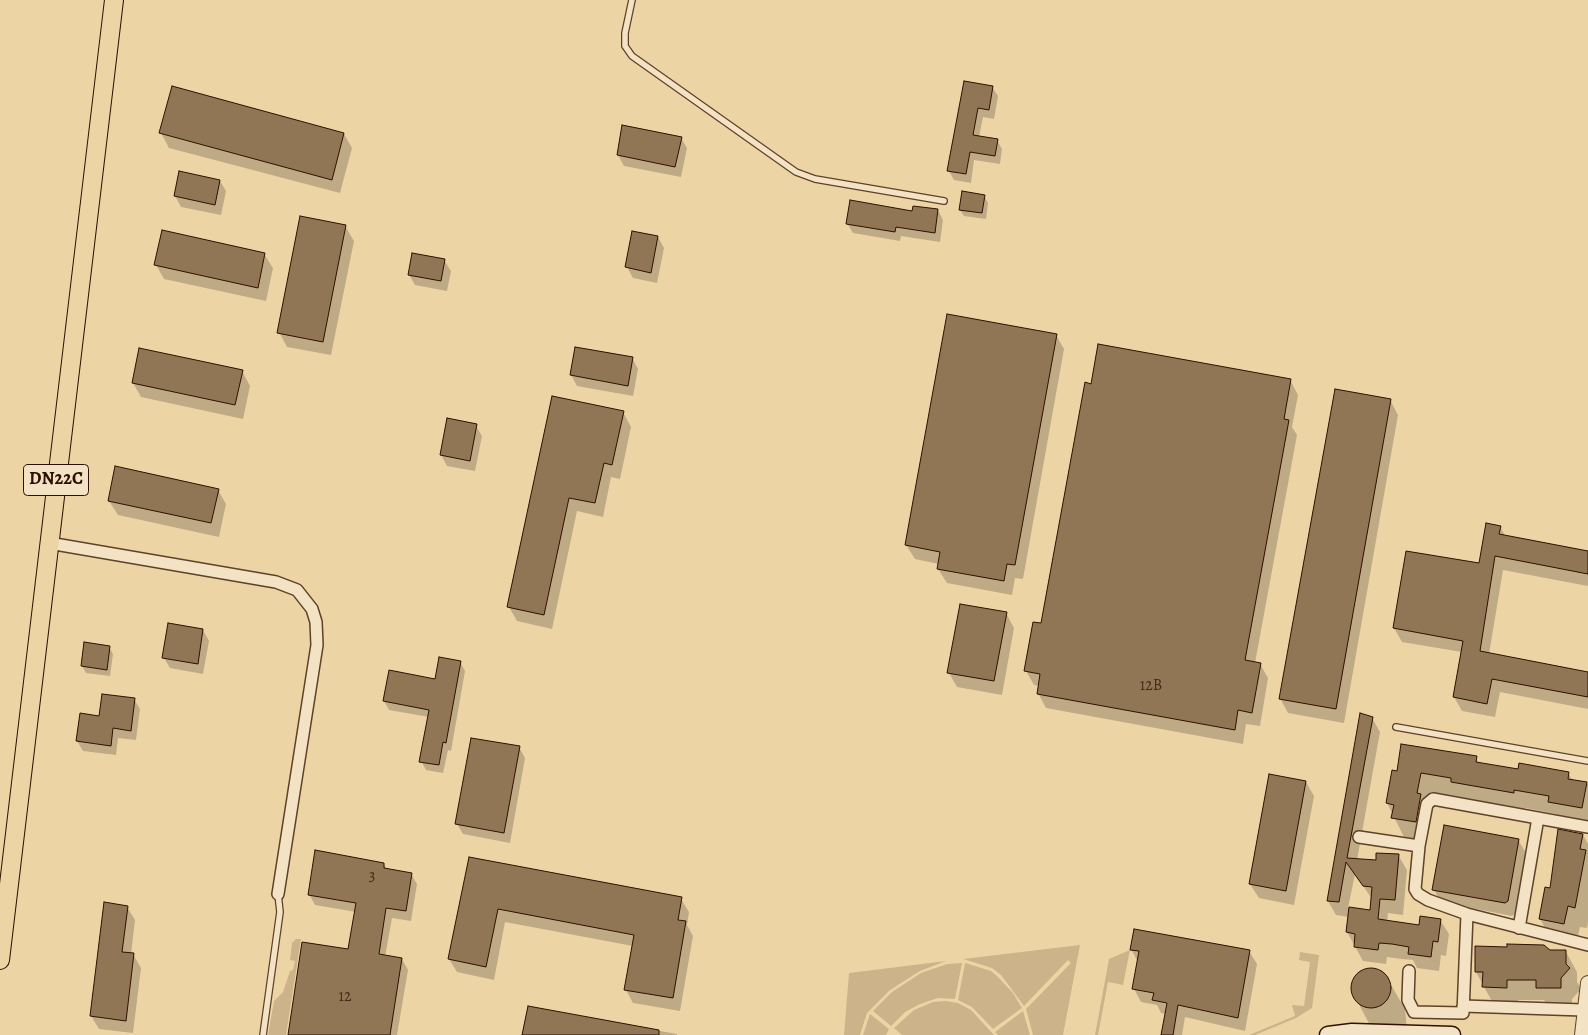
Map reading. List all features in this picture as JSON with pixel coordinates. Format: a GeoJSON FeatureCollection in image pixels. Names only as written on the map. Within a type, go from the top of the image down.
{"type":"FeatureCollection","features":[{"type":"Feature","properties":{"kind":"main road","name":"DN22C"},"geometry":{"type":"LineString","coordinates":[[0,960],[114,0]]}},
{"type":"Feature","properties":{"kind":"main road"},"geometry":{"type":"LineString","coordinates":[[1328,1035],[1352,1032],[1452,1035]]}},
{"type":"Feature","properties":{"kind":"street"},"geometry":{"type":"LineString","coordinates":[[49,543],[276,582],[297,590],[312,609],[316,622],[317,646],[278,894]]}},
{"type":"Feature","properties":{"kind":"street"},"geometry":{"type":"LineString","coordinates":[[1588,827],[1433,799],[1427,804],[1414,883],[1418,894],[1428,900],[1467,914],[1588,945]]}},
{"type":"Feature","properties":{"kind":"street"},"geometry":{"type":"LineString","coordinates":[[1519,928],[1538,818]]}},
{"type":"Feature","properties":{"kind":"street"},"geometry":{"type":"LineString","coordinates":[[1358,837],[1419,846]]}},
{"type":"Feature","properties":{"kind":"street"},"geometry":{"type":"LineString","coordinates":[[1409,971],[1408,1000],[1414,1012],[1463,1013],[1467,914]]}},
{"type":"Feature","properties":{"kind":"street"},"geometry":{"type":"LineString","coordinates":[[1582,1035],[1583,1010],[1588,983]]}},
{"type":"Feature","properties":{"kind":"street"},"geometry":{"type":"LineString","coordinates":[[1463,1006],[1583,1010]]}},
{"type":"Feature","properties":{"kind":"lane"},"geometry":{"type":"LineString","coordinates":[[632,0],[625,33],[625,46],[632,56],[796,172],[815,179],[944,201]]}},
{"type":"Feature","properties":{"kind":"lane"},"geometry":{"type":"LineString","coordinates":[[1396,727],[1588,761]]}},
{"type":"Feature","properties":{"kind":"lane"},"geometry":{"type":"LineString","coordinates":[[264,1035],[280,912],[278,894]]}},
{"type":"Feature","properties":{"kind":"shaded area"},"geometry":{"type":"Polygon","coordinates":[[[296,939],[301,939],[286,1035],[268,1035],[274,1001],[283,992],[290,971],[293,970],[295,961],[290,960],[292,943],[296,939]]]}},
{"type":"Feature","properties":{"kind":"shaded area"},"geometry":{"type":"Polygon","coordinates":[[[1080,945],[1063,1035],[1033,1035],[1026,1009],[1071,963],[1068,960],[1024,1006],[1001,975],[992,968],[963,959],[1080,945]]]}},
{"type":"Feature","properties":{"kind":"shaded area"},"geometry":{"type":"Polygon","coordinates":[[[1130,950],[1123,985],[1108,982],[1098,1035],[1095,1035],[1109,959],[1130,950]]]}},
{"type":"Feature","properties":{"kind":"shaded area"},"geometry":{"type":"Polygon","coordinates":[[[1300,952],[1319,955],[1312,1008],[1296,1018],[1255,1035],[1249,1035],[1295,1016],[1292,1005],[1304,1006],[1310,962],[1299,960],[1300,952]]]}},
{"type":"Feature","properties":{"kind":"shaded area"},"geometry":{"type":"Polygon","coordinates":[[[946,961],[920,971],[890,990],[867,1013],[860,1035],[844,1035],[849,973],[946,961]]]}},
{"type":"Feature","properties":{"kind":"shaded area"},"geometry":{"type":"Polygon","coordinates":[[[962,963],[955,999],[938,998],[920,1004],[905,1012],[891,1026],[873,1011],[892,992],[921,973],[947,964],[962,963]]]}},
{"type":"Feature","properties":{"kind":"shaded area"},"geometry":{"type":"Polygon","coordinates":[[[965,963],[991,971],[1013,993],[1022,1008],[993,1029],[972,1007],[958,1000],[965,963]]]}},
{"type":"Feature","properties":{"kind":"shaded area"},"geometry":{"type":"Polygon","coordinates":[[[946,1001],[958,1003],[971,1010],[994,1035],[902,1035],[894,1028],[914,1010],[933,1002],[946,1001]]]}},
{"type":"Feature","properties":{"kind":"shaded area"},"geometry":{"type":"Polygon","coordinates":[[[1023,1011],[1030,1035],[998,1035],[995,1032],[1023,1011]]]}},
{"type":"Feature","properties":{"kind":"shaded area"},"geometry":{"type":"Polygon","coordinates":[[[870,1014],[889,1029],[886,1035],[863,1035],[870,1014]]]}},
{"type":"Feature","properties":{"kind":"building"},"geometry":{"type":"Polygon","coordinates":[[[964,81],[993,86],[989,110],[978,108],[973,135],[998,139],[995,156],[970,152],[966,174],[947,171],[964,81]]]}},
{"type":"Feature","properties":{"kind":"building"},"geometry":{"type":"Polygon","coordinates":[[[172,86],[344,133],[332,180],[159,133],[172,86]]]}},
{"type":"Feature","properties":{"kind":"building"},"geometry":{"type":"Polygon","coordinates":[[[622,125],[682,137],[675,167],[617,155],[622,125]]]}},
{"type":"Feature","properties":{"kind":"building"},"geometry":{"type":"Polygon","coordinates":[[[179,171],[220,180],[215,205],[174,196],[179,171]]]}},
{"type":"Feature","properties":{"kind":"building"},"geometry":{"type":"Polygon","coordinates":[[[962,191],[985,195],[982,213],[959,210],[962,191]]]}},
{"type":"Feature","properties":{"kind":"building"},"geometry":{"type":"Polygon","coordinates":[[[850,200],[912,211],[913,206],[938,209],[935,233],[896,227],[895,232],[846,224],[850,200]]]}},
{"type":"Feature","properties":{"kind":"building"},"geometry":{"type":"Polygon","coordinates":[[[300,216],[346,225],[323,342],[277,333],[300,216]]]}},
{"type":"Feature","properties":{"kind":"building"},"geometry":{"type":"Polygon","coordinates":[[[162,230],[265,253],[258,288],[154,265],[162,230]]]}},
{"type":"Feature","properties":{"kind":"building"},"geometry":{"type":"Polygon","coordinates":[[[632,231],[658,236],[651,273],[625,267],[632,231]]]}},
{"type":"Feature","properties":{"kind":"building"},"geometry":{"type":"Polygon","coordinates":[[[412,253],[445,259],[441,281],[408,275],[412,253]]]}},
{"type":"Feature","properties":{"kind":"building"},"geometry":{"type":"Polygon","coordinates":[[[947,314],[1057,334],[1015,565],[1007,564],[1004,581],[937,569],[940,552],[905,545],[947,314]]]}},
{"type":"Feature","properties":{"kind":"building"},"geometry":{"type":"Polygon","coordinates":[[[1098,344],[1291,379],[1284,419],[1289,420],[1245,660],[1261,663],[1252,713],[1238,710],[1235,730],[1037,694],[1040,674],[1024,671],[1033,622],[1041,623],[1085,382],[1091,384],[1098,344]]]}},
{"type":"Feature","properties":{"kind":"building"},"geometry":{"type":"Polygon","coordinates":[[[575,347],[633,357],[628,386],[570,375],[575,347]]]}},
{"type":"Feature","properties":{"kind":"building"},"geometry":{"type":"Polygon","coordinates":[[[139,348],[243,370],[235,405],[132,383],[139,348]]]}},
{"type":"Feature","properties":{"kind":"building"},"geometry":{"type":"Polygon","coordinates":[[[1335,389],[1391,399],[1336,709],[1279,699],[1335,389]]]}},
{"type":"Feature","properties":{"kind":"building"},"geometry":{"type":"Polygon","coordinates":[[[552,396],[624,411],[612,465],[604,463],[595,503],[569,498],[544,615],[507,607],[552,396]]]}},
{"type":"Feature","properties":{"kind":"building"},"geometry":{"type":"Polygon","coordinates":[[[447,418],[477,424],[470,461],[440,455],[447,418]]]}},
{"type":"Feature","properties":{"kind":"building"},"geometry":{"type":"Polygon","coordinates":[[[115,466],[219,489],[211,523],[108,501],[115,466]]]}},
{"type":"Feature","properties":{"kind":"building"},"geometry":{"type":"Polygon","coordinates":[[[1486,523],[1501,526],[1499,534],[1588,551],[1588,574],[1495,556],[1480,651],[1588,672],[1588,697],[1492,679],[1487,704],[1453,697],[1463,641],[1393,628],[1406,551],[1479,563],[1486,523]]]}},
{"type":"Feature","properties":{"kind":"building"},"geometry":{"type":"Polygon","coordinates":[[[960,604],[1007,612],[994,681],[947,673],[960,604]]]}},
{"type":"Feature","properties":{"kind":"building"},"geometry":{"type":"Polygon","coordinates":[[[168,623],[203,629],[198,664],[162,658],[168,623]]]}},
{"type":"Feature","properties":{"kind":"building"},"geometry":{"type":"Polygon","coordinates":[[[84,642],[110,646],[107,670],[81,666],[84,642]]]}},
{"type":"Feature","properties":{"kind":"building"},"geometry":{"type":"Polygon","coordinates":[[[439,657],[461,661],[446,743],[443,742],[439,765],[419,762],[429,710],[383,701],[389,670],[435,679],[439,657]]]}},
{"type":"Feature","properties":{"kind":"building"},"geometry":{"type":"Polygon","coordinates":[[[102,694],[135,698],[131,731],[113,728],[111,746],[76,741],[80,713],[99,716],[102,694]]]}},
{"type":"Feature","properties":{"kind":"building"},"geometry":{"type":"Polygon","coordinates":[[[1360,713],[1373,717],[1347,858],[1376,860],[1376,853],[1399,854],[1395,900],[1380,899],[1378,919],[1419,925],[1420,916],[1441,919],[1438,942],[1433,941],[1431,957],[1408,954],[1409,947],[1392,944],[1379,943],[1378,950],[1354,947],[1355,934],[1346,932],[1349,907],[1370,910],[1372,887],[1363,886],[1346,862],[1339,902],[1327,901],[1360,713]]]}},
{"type":"Feature","properties":{"kind":"building"},"geometry":{"type":"Polygon","coordinates":[[[471,738],[520,746],[504,833],[455,824],[471,738]]]}},
{"type":"Feature","properties":{"kind":"building"},"geometry":{"type":"Polygon","coordinates":[[[1401,744],[1477,756],[1476,762],[1518,769],[1519,763],[1569,772],[1568,779],[1587,782],[1582,808],[1548,802],[1549,796],[1514,790],[1514,793],[1451,782],[1451,778],[1421,773],[1417,793],[1421,794],[1416,822],[1391,818],[1394,805],[1386,803],[1392,770],[1397,771],[1401,744]]]}},
{"type":"Feature","properties":{"kind":"building"},"geometry":{"type":"Polygon","coordinates":[[[1269,774],[1306,781],[1286,891],[1249,884],[1269,774]]]}},
{"type":"Feature","properties":{"kind":"building"},"geometry":{"type":"Polygon","coordinates":[[[1444,825],[1519,839],[1508,901],[1505,903],[1432,890],[1444,825]]]}},
{"type":"Feature","properties":{"kind":"building"},"geometry":{"type":"Polygon","coordinates":[[[1558,829],[1583,834],[1580,849],[1586,850],[1575,908],[1568,906],[1564,924],[1539,919],[1545,887],[1550,888],[1558,829]]]}},
{"type":"Feature","properties":{"kind":"building"},"geometry":{"type":"Polygon","coordinates":[[[315,850],[384,863],[384,868],[412,873],[406,911],[386,908],[379,954],[402,958],[390,1035],[288,1035],[302,942],[348,949],[356,903],[308,895],[315,850]]]}},
{"type":"Feature","properties":{"kind":"building"},"geometry":{"type":"Polygon","coordinates":[[[469,857],[682,897],[678,920],[686,921],[673,998],[624,990],[634,935],[498,909],[486,967],[448,959],[469,857]]]}},
{"type":"Feature","properties":{"kind":"building"},"geometry":{"type":"Polygon","coordinates":[[[104,902],[128,906],[122,952],[134,953],[126,1021],[90,1016],[104,902]]]}},
{"type":"Feature","properties":{"kind":"building"},"geometry":{"type":"Polygon","coordinates":[[[1134,929],[1250,950],[1238,1018],[1178,1005],[1173,1035],[1161,1035],[1167,1003],[1152,1000],[1154,993],[1132,989],[1139,951],[1130,950],[1134,929]]]}},
{"type":"Feature","properties":{"kind":"building"},"geometry":{"type":"Polygon","coordinates":[[[1507,944],[1544,945],[1550,950],[1566,950],[1566,964],[1570,968],[1561,978],[1561,988],[1536,988],[1536,980],[1507,980],[1507,988],[1482,987],[1483,972],[1475,972],[1475,946],[1507,947],[1507,944]]]}},
{"type":"Feature","properties":{"kind":"building"},"geometry":{"type":"Polygon","coordinates":[[[1371,968],[1385,974],[1391,988],[1385,1002],[1371,1008],[1357,1002],[1351,988],[1357,974],[1371,968]]]}},
{"type":"Feature","properties":{"kind":"building"},"geometry":{"type":"Polygon","coordinates":[[[528,1006],[659,1030],[659,1035],[522,1035],[528,1006]]]}}]}
